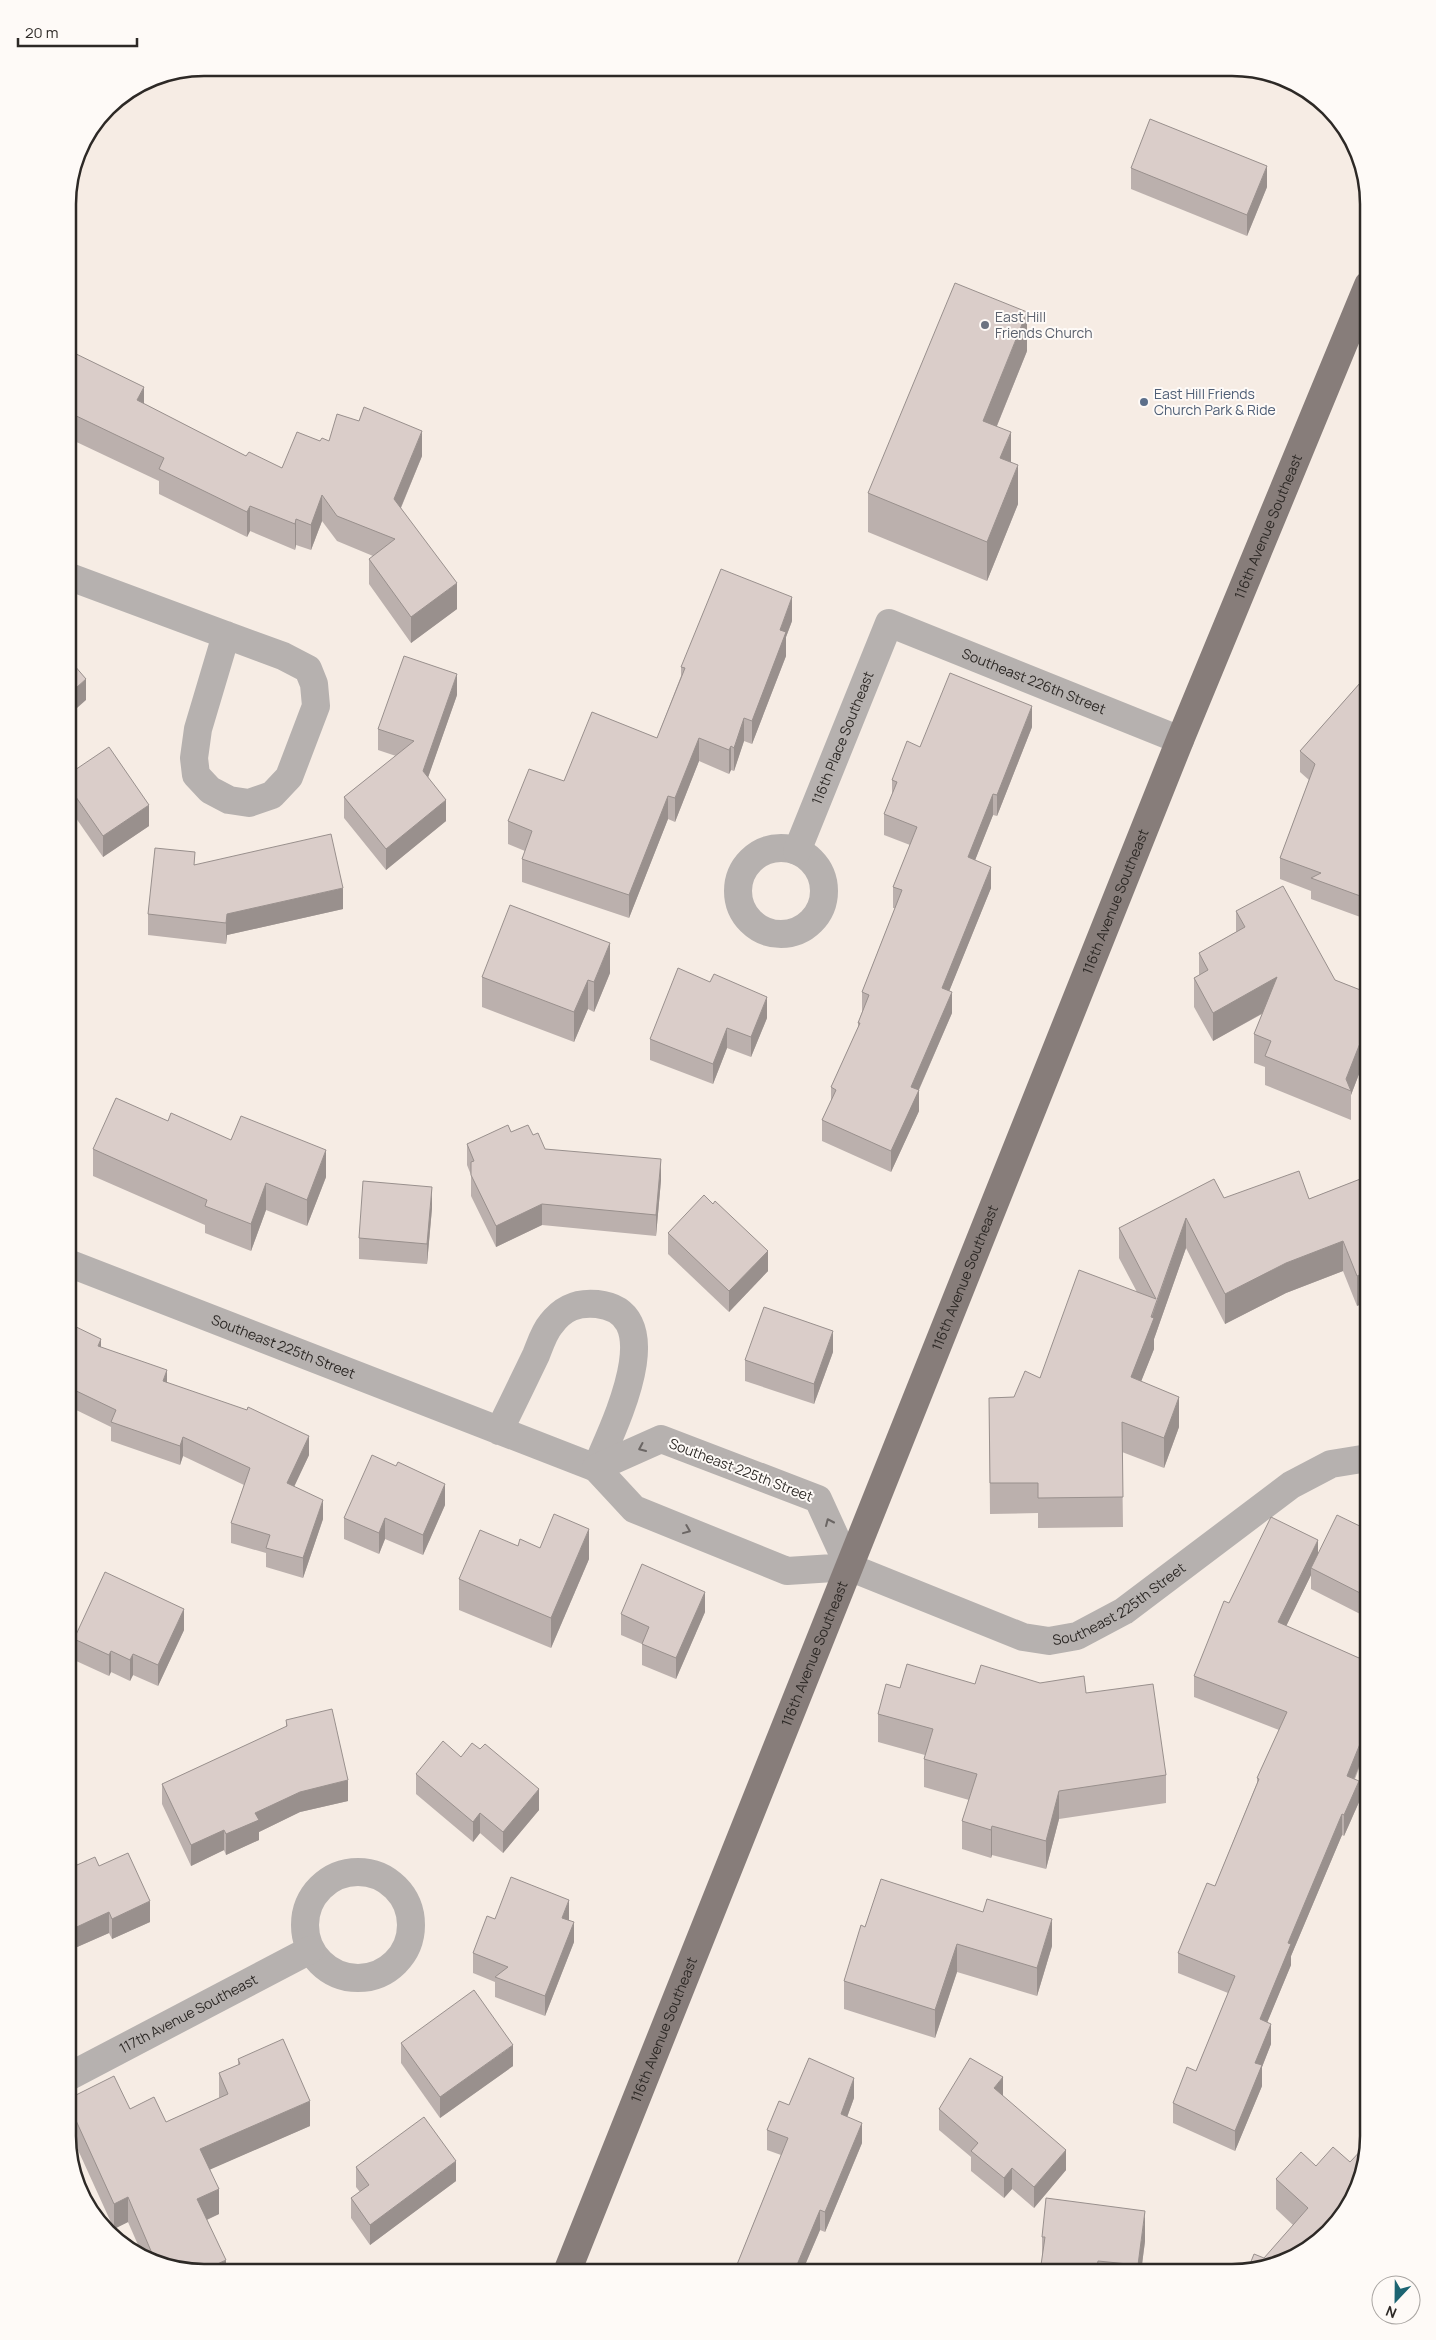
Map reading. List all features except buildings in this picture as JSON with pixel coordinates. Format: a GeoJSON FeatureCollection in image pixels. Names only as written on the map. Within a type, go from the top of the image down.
{"type":"FeatureCollection","features":[{"type":"Feature","properties":{"kind":"main road","name":"116th Avenue Southeast"},"geometry":{"type":"LineString","coordinates":[[570,2263],[1180,740],[1360,304]]}},
{"type":"Feature","properties":{"kind":"street"},"geometry":{"type":"LineString","coordinates":[[77,579],[283,656],[308,669],[314,684],[316,706],[289,777],[272,795],[249,803],[229,800],[210,790],[196,775],[194,758],[198,729],[226,635]]}},
{"type":"Feature","properties":{"kind":"street","name":"Southeast 226th Street"},"geometry":{"type":"LineString","coordinates":[[889,623],[1180,740]]}},
{"type":"Feature","properties":{"kind":"street","name":"116th Place Southeast"},"geometry":{"type":"LineString","coordinates":[[797,851],[889,623]]}},
{"type":"Feature","properties":{"kind":"street","name":"Southeast 225th Street"},"geometry":{"type":"LineString","coordinates":[[76,1266],[596,1468],[634,1509],[787,1571],[849,1567],[1023,1637],[1048,1641],[1077,1636],[1124,1610],[1292,1485],[1331,1464],[1360,1459]]}},
{"type":"Feature","properties":{"kind":"street"},"geometry":{"type":"LineString","coordinates":[[500,1431],[550,1324],[566,1308],[579,1303],[599,1304],[615,1309],[626,1319],[632,1334],[634,1357],[630,1387],[596,1468]]}},
{"type":"Feature","properties":{"kind":"street","name":"Southeast 225th Street"},"geometry":{"type":"LineString","coordinates":[[596,1468],[661,1439],[818,1499],[849,1567]]}},
{"type":"Feature","properties":{"kind":"street","name":"117th Avenue Southeast"},"geometry":{"type":"LineString","coordinates":[[76,2072],[310,1950]]}},
{"type":"Feature","properties":{"kind":"place","name":"East Hill Friends Church"},"geometry":{"type":"Point","coordinates":[985,325]}},
{"type":"Feature","properties":{"kind":"place","name":"East Hill Friends Church Park & Ride"},"geometry":{"type":"Point","coordinates":[1144,402]}}]}
